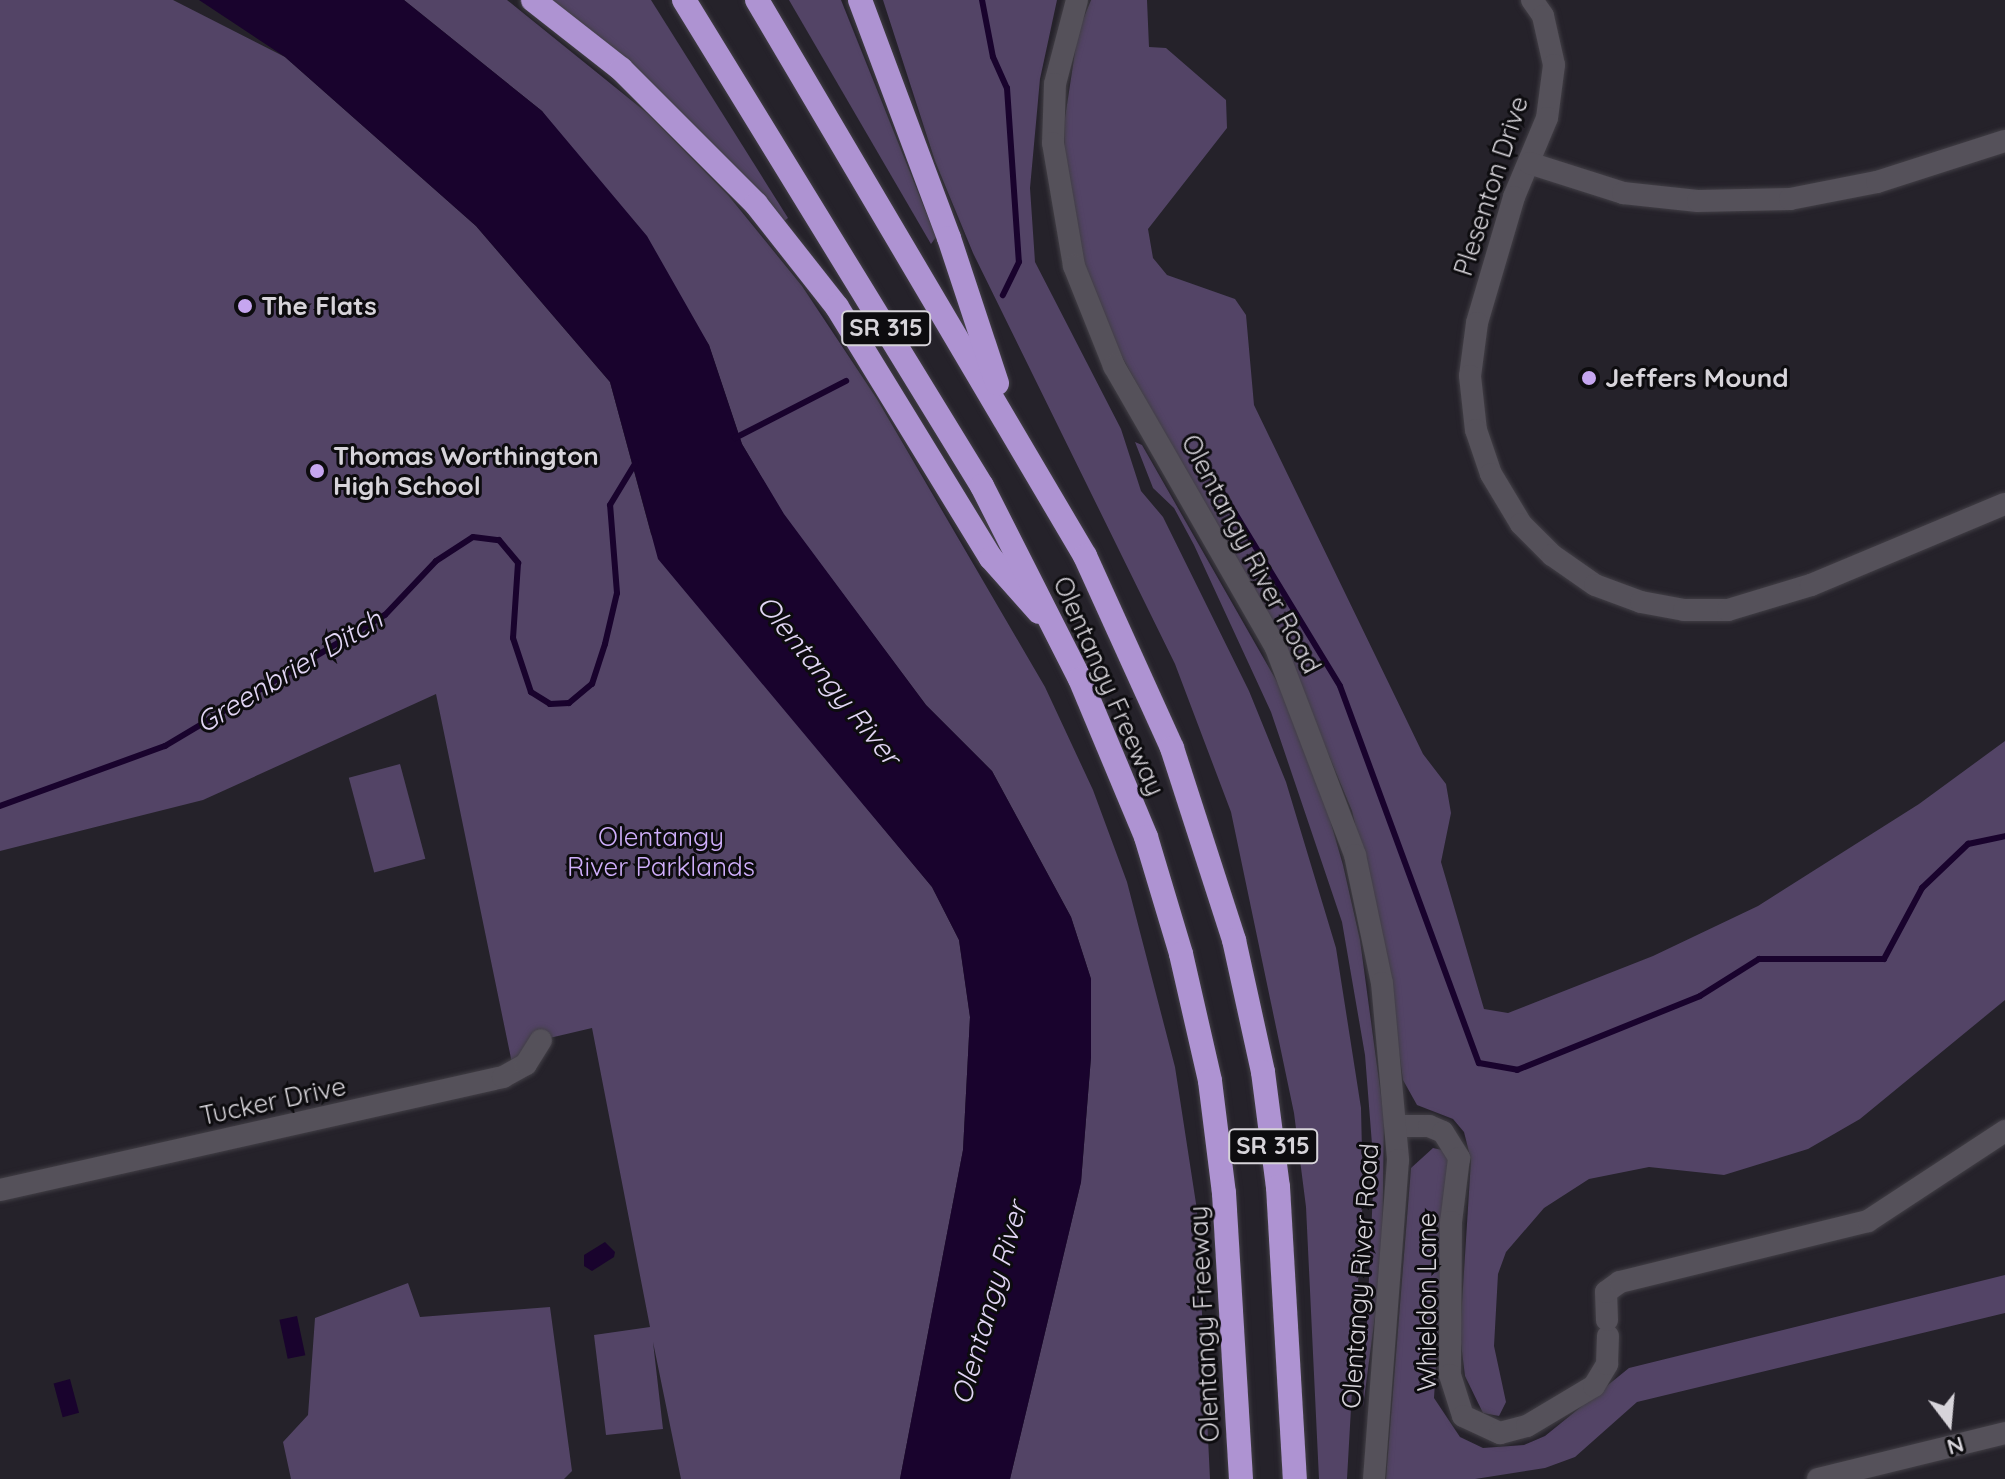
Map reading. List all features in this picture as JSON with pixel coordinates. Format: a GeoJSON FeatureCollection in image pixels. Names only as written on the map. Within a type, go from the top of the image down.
{"type":"FeatureCollection","features":[{"type":"Feature","properties":{"kind":"highway"},"geometry":{"type":"LineString","coordinates":[[533,0],[632,80],[756,204],[837,307],[991,558],[1056,628]]}},
{"type":"Feature","properties":{"kind":"highway","name":"Olentangy Freeway"},"geometry":{"type":"LineString","coordinates":[[684,0],[982,486],[1056,628],[1146,837],[1181,954],[1210,1081],[1224,1193],[1241,1479]]}},
{"type":"Feature","properties":{"kind":"highway","name":"Olentangy Freeway"},"geometry":{"type":"LineString","coordinates":[[757,0],[1010,424],[1085,556],[1144,678],[1198,820],[1234,940],[1263,1072],[1278,1187],[1295,1479]]}},
{"type":"Feature","properties":{"kind":"highway"},"geometry":{"type":"LineString","coordinates":[[860,0],[949,238],[1010,424]]}},
{"type":"Feature","properties":{"kind":"street","name":"Olentangy River Road"},"geometry":{"type":"LineString","coordinates":[[1077,0],[1055,84],[1053,143],[1074,266],[1114,366],[1276,648],[1318,747],[1355,855],[1382,983],[1399,1126],[1397,1217],[1374,1479]]}},
{"type":"Feature","properties":{"kind":"street","name":"Plesenton Drive"},"geometry":{"type":"LineString","coordinates":[[1532,0],[1543,16],[1554,65],[1547,118],[1529,163],[1477,323],[1470,376],[1476,430],[1491,474],[1521,524],[1552,555],[1595,585],[1641,602],[1728,610],[1811,585],[2005,504]]}},
{"type":"Feature","properties":{"kind":"street"},"geometry":{"type":"LineString","coordinates":[[1529,163],[1623,193],[1698,201],[1790,199],[1883,181],[2005,141]]}},
{"type":"Feature","properties":{"kind":"street","name":"Tucker Drive"},"geometry":{"type":"LineString","coordinates":[[0,1190],[503,1077],[526,1064],[541,1040]]}},
{"type":"Feature","properties":{"kind":"street","name":"Whieldon Lane"},"geometry":{"type":"LineString","coordinates":[[1399,1126],[1429,1126],[1443,1132],[1459,1158],[1451,1222],[1450,1375],[1463,1416],[1500,1433],[1527,1426],[1594,1386],[1607,1364],[1606,1292],[1620,1282],[1868,1221],[2005,1131]]}},
{"type":"Feature","properties":{"kind":"street"},"geometry":{"type":"LineString","coordinates":[[1818,1479],[2005,1433]]}},
{"type":"Feature","properties":{"kind":"green space","name":"Olentangy River Parklands"},"geometry":{"type":"Polygon","coordinates":[[[0,0],[173,0],[285,57],[476,226],[610,382],[651,534],[718,628],[932,887],[959,940],[970,1017],[963,1150],[900,1479],[681,1479],[653,1342],[663,1429],[606,1435],[594,1335],[650,1327],[592,1028],[541,1040],[514,1073],[436,694],[203,800],[0,851],[0,0]]]}},
{"type":"Feature","properties":{"kind":"green space"},"geometry":{"type":"Polygon","coordinates":[[[404,0],[507,0],[647,113],[728,195],[802,286],[877,399],[1045,687],[1093,790],[1127,882],[1175,1067],[1197,1210],[1210,1479],[1010,1479],[1081,1182],[1091,1057],[1091,979],[1071,917],[992,771],[926,705],[783,514],[742,444],[709,345],[542,111],[404,0]]]}},
{"type":"Feature","properties":{"kind":"green space"},"geometry":{"type":"Polygon","coordinates":[[[545,0],[651,0],[788,218],[783,222],[545,0]]]}},
{"type":"Feature","properties":{"kind":"green space"},"geometry":{"type":"Polygon","coordinates":[[[789,0],[841,0],[936,237],[931,244],[789,0]]]}},
{"type":"Feature","properties":{"kind":"green space"},"geometry":{"type":"Polygon","coordinates":[[[883,0],[1057,0],[1040,79],[1030,188],[1035,262],[1121,429],[1141,491],[1163,517],[1249,691],[1286,782],[1336,948],[1361,1108],[1363,1196],[1347,1479],[1319,1479],[1306,1207],[1294,1113],[1231,812],[1175,664],[973,253],[935,161],[883,0]]]}},
{"type":"Feature","properties":{"kind":"green space"},"geometry":{"type":"Polygon","coordinates":[[[1091,0],[1147,0],[1149,47],[1166,48],[1226,100],[1227,128],[1148,229],[1153,258],[1167,275],[1235,299],[1246,315],[1254,405],[1423,754],[1446,784],[1451,813],[1441,862],[1484,1009],[1508,1013],[1653,956],[1758,906],[1919,804],[2005,741],[2005,1000],[1860,1119],[1808,1149],[1724,1175],[1649,1167],[1589,1179],[1544,1208],[1506,1252],[1498,1274],[1494,1346],[1506,1402],[1499,1416],[1483,1413],[1465,1376],[1460,1335],[1471,1160],[1464,1132],[1453,1119],[1417,1105],[1403,1080],[1384,945],[1352,811],[1283,645],[1122,357],[1079,252],[1064,158],[1065,118],[1078,32],[1091,0]]]}},
{"type":"Feature","properties":{"kind":"green space"},"geometry":{"type":"Polygon","coordinates":[[[1135,442],[1142,445],[1280,687],[1322,792],[1343,865],[1360,940],[1384,1118],[1382,1263],[1363,1407],[1374,1170],[1365,1055],[1342,922],[1271,712],[1194,545],[1174,508],[1153,488],[1135,442]]]}},
{"type":"Feature","properties":{"kind":"green space"},"geometry":{"type":"Polygon","coordinates":[[[400,764],[425,859],[374,872],[349,778],[400,764]]]}},
{"type":"Feature","properties":{"kind":"green space"},"geometry":{"type":"Polygon","coordinates":[[[1433,1148],[1442,1150],[1449,1160],[1434,1398],[1460,1437],[1483,1448],[1524,1445],[1545,1436],[1629,1368],[2005,1275],[2005,1313],[1637,1402],[1575,1457],[1545,1468],[1475,1479],[1386,1479],[1411,1168],[1433,1148]]]}},
{"type":"Feature","properties":{"kind":"green space"},"geometry":{"type":"Polygon","coordinates":[[[408,1283],[420,1317],[550,1307],[572,1471],[564,1479],[291,1479],[283,1442],[308,1415],[315,1318],[408,1283]]]}},
{"type":"Feature","properties":{"kind":"water","name":"Olentangy River"},"geometry":{"type":"Polygon","coordinates":[[[199,0],[404,0],[542,111],[647,236],[709,345],[742,444],[784,514],[926,705],[992,771],[1071,917],[1091,979],[1091,1057],[1081,1182],[1010,1479],[900,1479],[963,1150],[970,1017],[959,940],[932,887],[658,559],[610,382],[476,226],[285,57],[199,0]]]}},
{"type":"Feature","properties":{"kind":"water"},"geometry":{"type":"Polygon","coordinates":[[[605,1242],[615,1252],[614,1257],[592,1271],[584,1266],[584,1255],[605,1242]]]}},
{"type":"Feature","properties":{"kind":"water"},"geometry":{"type":"Polygon","coordinates":[[[297,1316],[305,1355],[288,1359],[279,1320],[297,1316]]]}},
{"type":"Feature","properties":{"kind":"water"},"geometry":{"type":"Polygon","coordinates":[[[70,1379],[79,1413],[63,1417],[54,1383],[70,1379]]]}},
{"type":"Feature","properties":{"kind":"waterway"},"geometry":{"type":"LineString","coordinates":[[982,0],[993,57],[1007,88],[1019,262],[1003,295]]}},
{"type":"Feature","properties":{"kind":"waterway"},"geometry":{"type":"LineString","coordinates":[[735,438],[846,381]]}},
{"type":"Feature","properties":{"kind":"waterway"},"geometry":{"type":"LineString","coordinates":[[1199,454],[1340,686],[1479,1063],[1517,1070],[1700,996],[1759,959],[1884,959],[1922,888],[1968,844],[2005,836]]}},
{"type":"Feature","properties":{"kind":"waterway","name":"Greenbrier Ditch"},"geometry":{"type":"LineString","coordinates":[[0,806],[165,746],[385,615],[436,561],[473,537],[499,540],[518,563],[513,638],[531,692],[550,704],[569,703],[592,684],[605,644],[617,593],[610,505],[636,462]]}},
{"type":"Feature","properties":{"kind":"place","name":"The Flats"},"geometry":{"type":"Point","coordinates":[245,306]}},
{"type":"Feature","properties":{"kind":"place","name":"Jeffers Mound"},"geometry":{"type":"Point","coordinates":[1589,378]}},
{"type":"Feature","properties":{"kind":"place","name":"Thomas Worthington High School"},"geometry":{"type":"Point","coordinates":[317,471]}}]}
